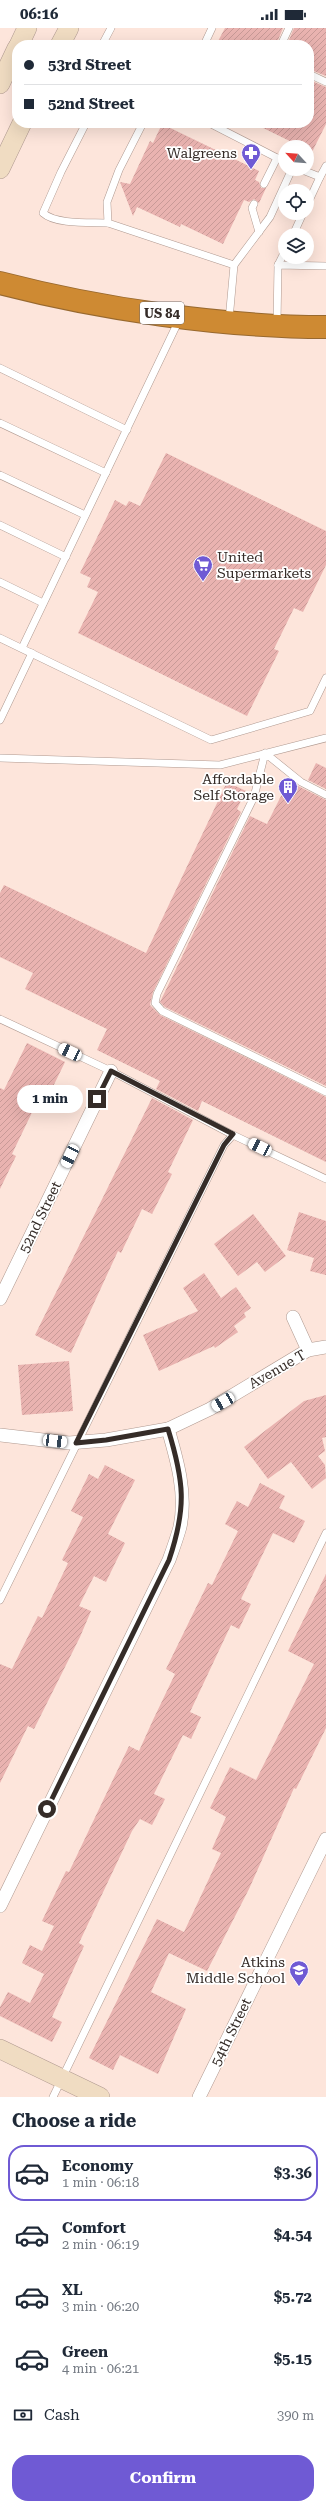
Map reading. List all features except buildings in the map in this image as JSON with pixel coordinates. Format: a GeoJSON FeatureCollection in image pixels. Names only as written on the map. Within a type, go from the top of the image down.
{"type":"FeatureCollection","features":[{"type":"Feature","properties":{"kind":"highway","name":"US 84"},"geometry":{"type":"LineString","coordinates":[[0,284],[65,299],[182,316],[229,322],[326,327]]}},
{"type":"Feature","properties":{"kind":"main road"},"geometry":{"type":"LineString","coordinates":[[21,40],[27,28]]}},
{"type":"Feature","properties":{"kind":"main road"},"geometry":{"type":"LineString","coordinates":[[63,40],[69,28]]}},
{"type":"Feature","properties":{"kind":"main road"},"geometry":{"type":"LineString","coordinates":[[0,84],[12,59]]}},
{"type":"Feature","properties":{"kind":"main road"},"geometry":{"type":"LineString","coordinates":[[0,168],[20,128]]}},
{"type":"Feature","properties":{"kind":"main road"},"geometry":{"type":"LineString","coordinates":[[0,2048],[100,2097]]}},
{"type":"Feature","properties":{"kind":"street","name":"52nd Street"},"geometry":{"type":"LineString","coordinates":[[0,1299],[111,1071]]}},
{"type":"Feature","properties":{"kind":"street"},"geometry":{"type":"LineString","coordinates":[[294,1317],[308,1350]]}},
{"type":"Feature","properties":{"kind":"street","name":"Avenue T"},"geometry":{"type":"LineString","coordinates":[[0,1435],[76,1443],[106,1440],[168,1429],[210,1409],[308,1350],[326,1347]]}},
{"type":"Feature","properties":{"kind":"street"},"geometry":{"type":"LineString","coordinates":[[0,1906],[169,1560],[180,1526],[182,1492],[177,1459],[168,1429]]}},
{"type":"Feature","properties":{"kind":"street","name":"54th Street"},"geometry":{"type":"LineString","coordinates":[[199,2097],[326,1838]]}},
{"type":"Feature","properties":{"kind":"lane"},"geometry":{"type":"LineString","coordinates":[[105,40],[111,28]]}},
{"type":"Feature","properties":{"kind":"lane"},"geometry":{"type":"LineString","coordinates":[[206,40],[212,28]]}},
{"type":"Feature","properties":{"kind":"lane"},"geometry":{"type":"LineString","coordinates":[[283,40],[289,28]]}},
{"type":"Feature","properties":{"kind":"lane"},"geometry":{"type":"LineString","coordinates":[[314,76],[326,82]]}},
{"type":"Feature","properties":{"kind":"lane"},"geometry":{"type":"LineString","coordinates":[[83,128],[61,172],[43,213],[47,217],[71,222],[108,223],[234,265]]}},
{"type":"Feature","properties":{"kind":"lane"},"geometry":{"type":"LineString","coordinates":[[108,223],[107,202],[120,170],[141,128]]}},
{"type":"Feature","properties":{"kind":"lane"},"geometry":{"type":"LineString","coordinates":[[219,128],[277,158],[264,184]]}},
{"type":"Feature","properties":{"kind":"lane"},"geometry":{"type":"LineString","coordinates":[[314,190],[326,166]]}},
{"type":"Feature","properties":{"kind":"lane"},"geometry":{"type":"LineString","coordinates":[[314,175],[320,178]]}},
{"type":"Feature","properties":{"kind":"lane"},"geometry":{"type":"LineString","coordinates":[[229,322],[234,265],[270,217],[289,176]]}},
{"type":"Feature","properties":{"kind":"lane"},"geometry":{"type":"LineString","coordinates":[[254,204],[252,208],[259,232]]}},
{"type":"Feature","properties":{"kind":"lane"},"geometry":{"type":"LineString","coordinates":[[277,325],[278,265],[326,266]]}},
{"type":"Feature","properties":{"kind":"lane"},"geometry":{"type":"LineString","coordinates":[[22,648],[182,316]]}},
{"type":"Feature","properties":{"kind":"lane"},"geometry":{"type":"LineString","coordinates":[[0,368],[127,430]]}},
{"type":"Feature","properties":{"kind":"lane"},"geometry":{"type":"LineString","coordinates":[[0,423],[106,473]]}},
{"type":"Feature","properties":{"kind":"lane"},"geometry":{"type":"LineString","coordinates":[[0,475],[86,516]]}},
{"type":"Feature","properties":{"kind":"lane"},"geometry":{"type":"LineString","coordinates":[[0,525],[66,557]]}},
{"type":"Feature","properties":{"kind":"lane"},"geometry":{"type":"LineString","coordinates":[[0,582],[43,603]]}},
{"type":"Feature","properties":{"kind":"lane"},"geometry":{"type":"LineString","coordinates":[[0,638],[211,740],[310,711],[326,678]]}},
{"type":"Feature","properties":{"kind":"lane"},"geometry":{"type":"LineString","coordinates":[[0,720],[32,653]]}},
{"type":"Feature","properties":{"kind":"lane"},"geometry":{"type":"LineString","coordinates":[[0,758],[220,765],[326,738]]}},
{"type":"Feature","properties":{"kind":"lane"},"geometry":{"type":"LineString","coordinates":[[265,753],[301,782],[326,795]]}},
{"type":"Feature","properties":{"kind":"lane"},"geometry":{"type":"LineString","coordinates":[[265,753],[254,797],[157,994],[155,1003],[162,1011],[326,1092]]}},
{"type":"Feature","properties":{"kind":"lane"},"geometry":{"type":"LineString","coordinates":[[0,1019],[111,1071],[233,1134],[326,1179]]}},
{"type":"Feature","properties":{"kind":"lane"},"geometry":{"type":"LineString","coordinates":[[0,1600],[224,1145],[233,1134]]}},
{"type":"Feature","properties":{"kind":"lane"},"geometry":{"type":"LineString","coordinates":[[53,2097],[326,1532]]}},
{"type":"Feature","properties":{"kind":"place","name":"Walgreens"},"geometry":{"type":"Point","coordinates":[251,170]}},
{"type":"Feature","properties":{"kind":"place","name":"United Supermarkets"},"geometry":{"type":"Point","coordinates":[203,582]}},
{"type":"Feature","properties":{"kind":"place","name":"Affordable Self Storage"},"geometry":{"type":"Point","coordinates":[288,804]}},
{"type":"Feature","properties":{"kind":"place","name":"Atkins Middle School"},"geometry":{"type":"Point","coordinates":[299,1987]}},
{"type":"Feature","properties":{"kind":"route"},"geometry":{"type":"LineString","coordinates":[[47,1809],[169,1560],[180,1526],[182,1492],[177,1459],[168,1429],[106,1440],[76,1443],[156,1279],[224,1145],[233,1134],[111,1071],[97,1099]]}}]}
